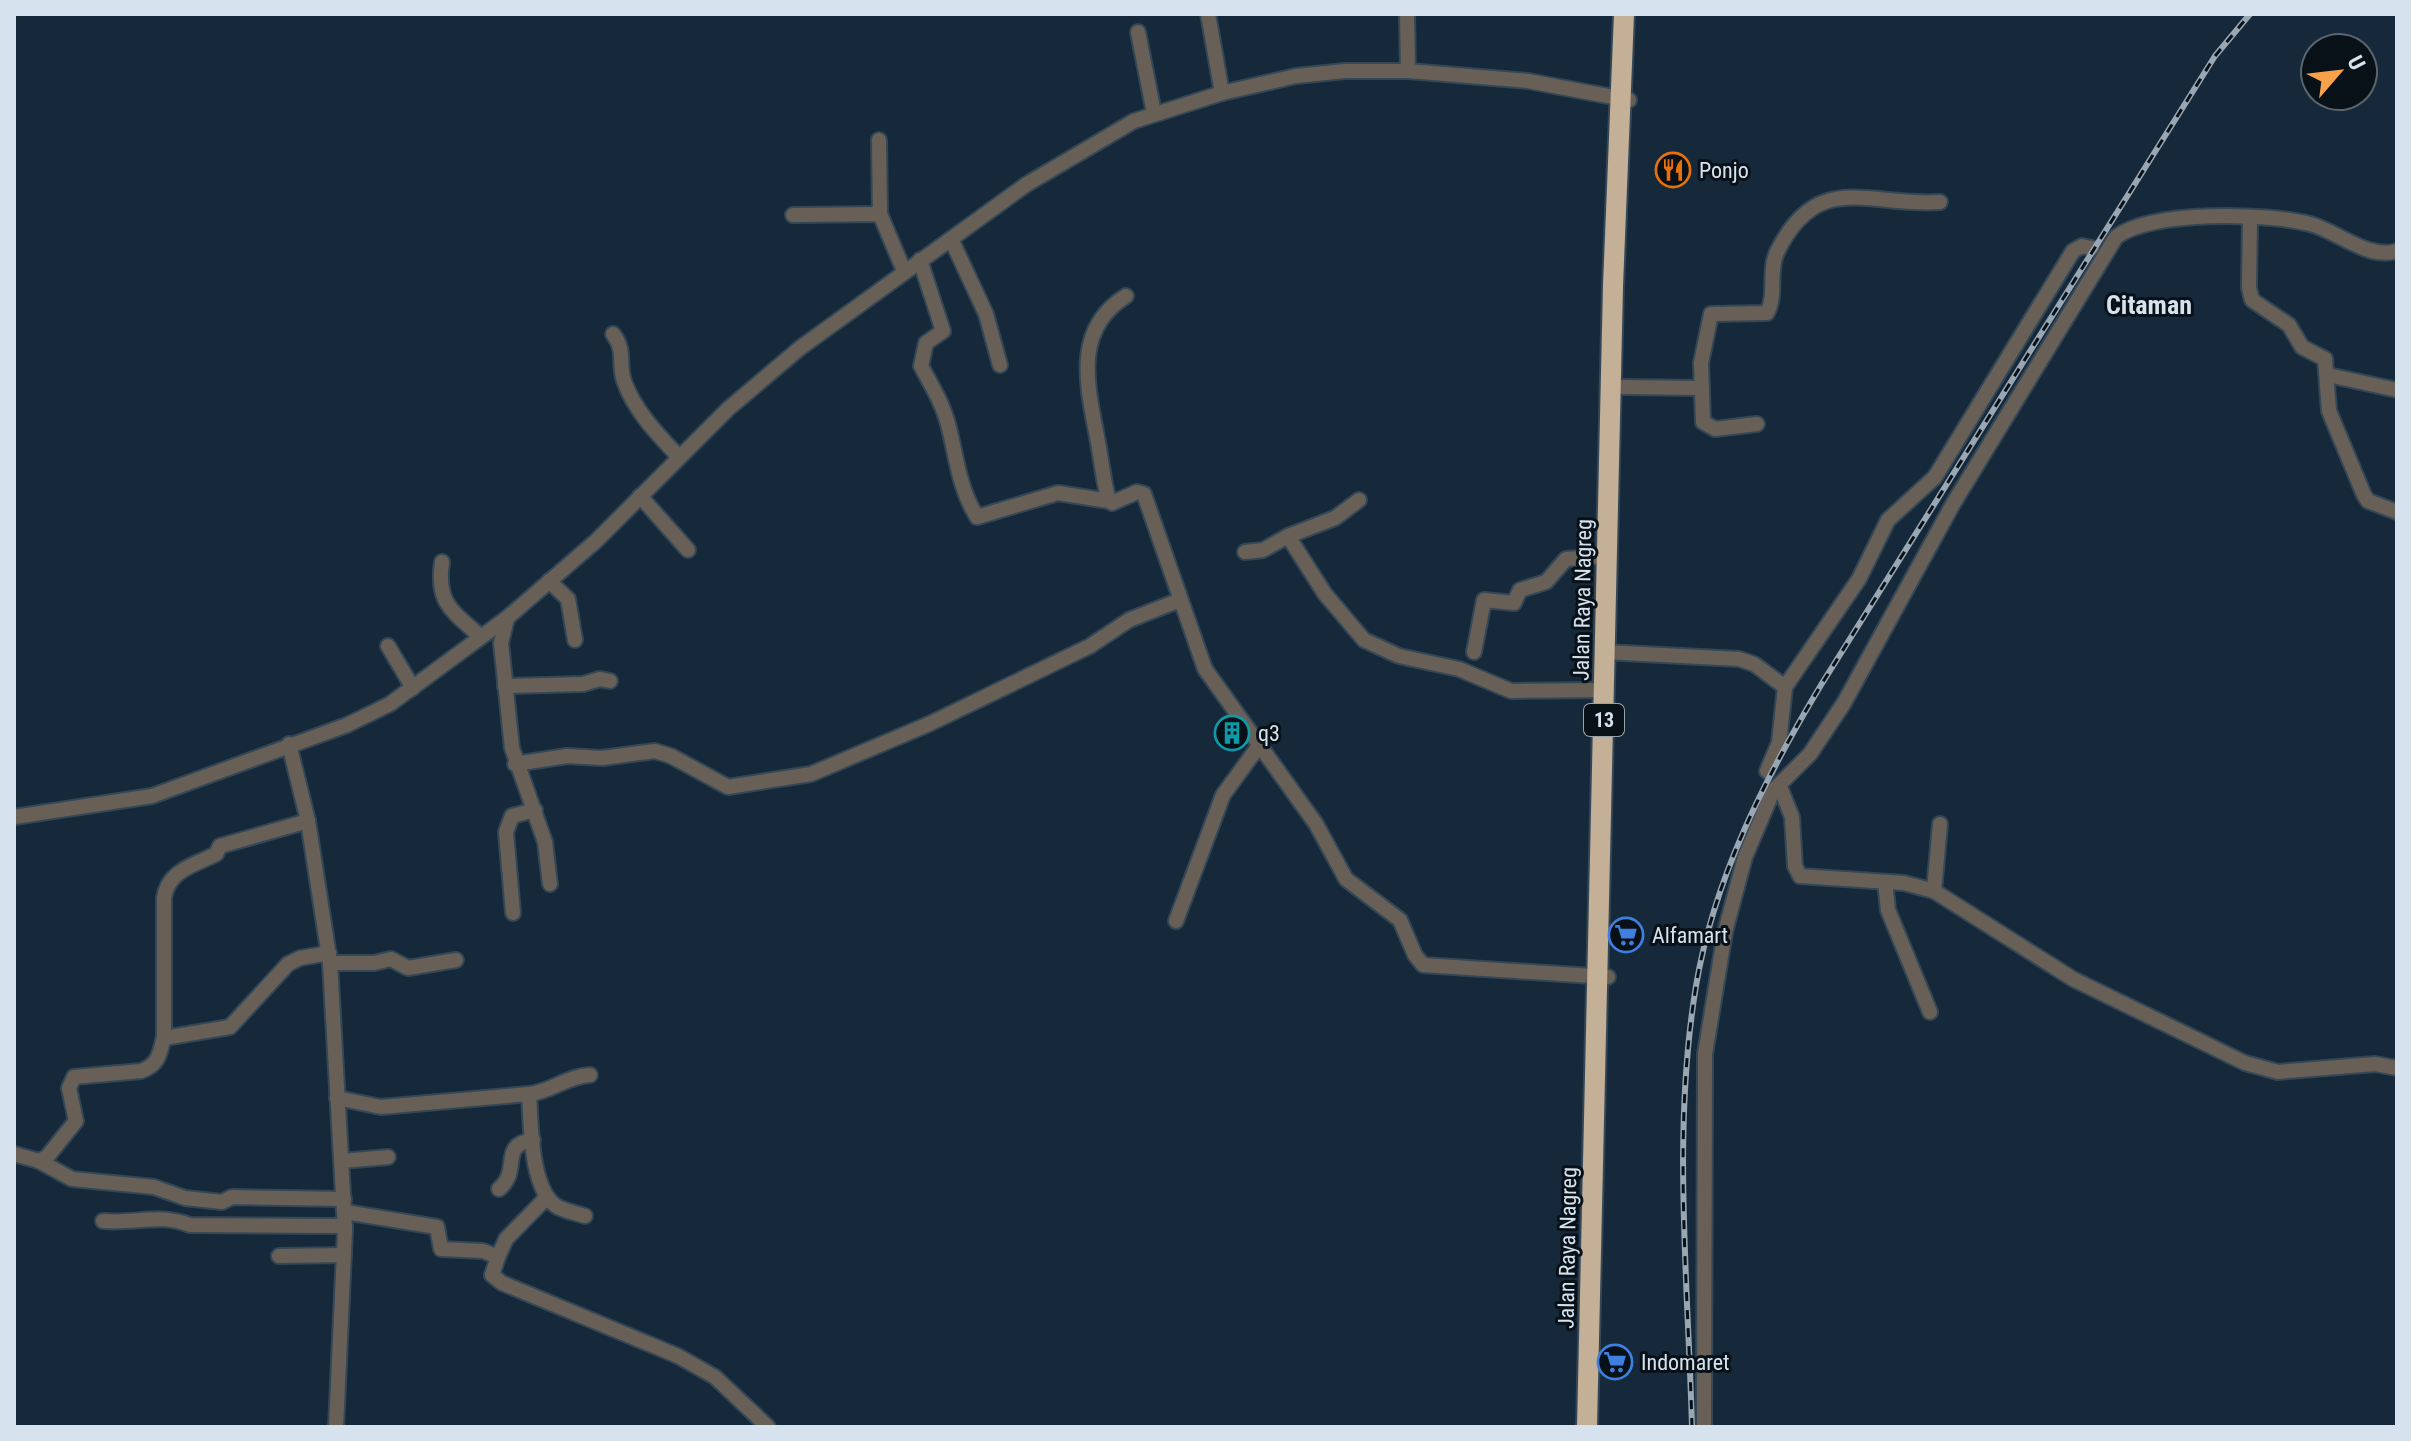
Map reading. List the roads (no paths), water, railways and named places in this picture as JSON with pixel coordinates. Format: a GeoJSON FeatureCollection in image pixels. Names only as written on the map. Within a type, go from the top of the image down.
{"type":"FeatureCollection","features":[{"type":"Feature","properties":{"kind":"highway","name":"Jalan Raya Nagreg"},"geometry":{"type":"LineString","coordinates":[[1587,1427],[1621,387],[1624,14]]}},
{"type":"Feature","properties":{"kind":"highway","name":"Jalan Raya Nagreg"},"geometry":{"type":"LineString","coordinates":[[1599,1427],[1605,690],[1610,652],[1607,556],[1624,99],[1635,14]]}},
{"type":"Feature","properties":{"kind":"street"},"geometry":{"type":"LineString","coordinates":[[1208,14],[1222,93]]}},
{"type":"Feature","properties":{"kind":"street"},"geometry":{"type":"LineString","coordinates":[[1407,14],[1408,71]]}},
{"type":"Feature","properties":{"kind":"street"},"geometry":{"type":"LineString","coordinates":[[1138,32],[1154,113]]}},
{"type":"Feature","properties":{"kind":"street"},"geometry":{"type":"LineString","coordinates":[[14,817],[152,796],[356,721],[413,688],[507,618],[596,541],[679,457],[780,364],[904,271],[1047,171],[1116,130],[1154,113],[1222,93],[1326,72],[1408,71],[1528,81],[1624,99]]}},
{"type":"Feature","properties":{"kind":"street"},"geometry":{"type":"LineString","coordinates":[[879,140],[880,214],[904,271]]}},
{"type":"Feature","properties":{"kind":"street"},"geometry":{"type":"LineString","coordinates":[[1757,424],[1729,428],[1706,426],[1702,420],[1699,388],[1702,353],[1711,314],[1762,315],[1768,311],[1776,255],[1808,208],[1842,198],[1940,202]]}},
{"type":"Feature","properties":{"kind":"street"},"geometry":{"type":"LineString","coordinates":[[793,215],[880,214]]}},
{"type":"Feature","properties":{"kind":"street"},"geometry":{"type":"LineString","coordinates":[[1704,1427],[1705,1054],[1725,932],[1744,864],[1773,791],[1810,754],[1844,703],[1953,504],[2103,249],[2126,231],[2185,217],[2246,217],[2312,224],[2359,245],[2389,253],[2397,251]]}},
{"type":"Feature","properties":{"kind":"street"},"geometry":{"type":"LineString","coordinates":[[2246,217],[2252,300],[2289,325],[2302,347],[2325,359],[2329,411],[2364,495],[2368,501],[2397,512]]}},
{"type":"Feature","properties":{"kind":"street"},"geometry":{"type":"LineString","coordinates":[[951,239],[986,314],[1000,365]]}},
{"type":"Feature","properties":{"kind":"street"},"geometry":{"type":"LineString","coordinates":[[1767,771],[1779,743],[1785,687],[1859,579],[1888,520],[1935,477],[2073,251],[2082,246],[2103,249]]}},
{"type":"Feature","properties":{"kind":"street"},"geometry":{"type":"LineString","coordinates":[[920,260],[943,331],[926,343],[921,366],[937,393],[948,422],[960,485],[977,517],[1058,493],[1114,502],[1139,492],[1144,494],[1205,669],[1261,743],[1316,824],[1346,879],[1400,920],[1415,955],[1423,965],[1602,977]]}},
{"type":"Feature","properties":{"kind":"street"},"geometry":{"type":"LineString","coordinates":[[1109,501],[1087,392],[1088,372],[1093,332],[1106,310],[1126,296]]}},
{"type":"Feature","properties":{"kind":"street"},"geometry":{"type":"LineString","coordinates":[[613,334],[622,348],[623,379],[630,393],[653,430],[679,457]]}},
{"type":"Feature","properties":{"kind":"street"},"geometry":{"type":"LineString","coordinates":[[2328,375],[2397,390]]}},
{"type":"Feature","properties":{"kind":"street"},"geometry":{"type":"LineString","coordinates":[[1621,387],[1699,388]]}},
{"type":"Feature","properties":{"kind":"street"},"geometry":{"type":"LineString","coordinates":[[640,496],[688,550]]}},
{"type":"Feature","properties":{"kind":"street"},"geometry":{"type":"LineString","coordinates":[[1245,552],[1263,550],[1288,536],[1335,518],[1359,500]]}},
{"type":"Feature","properties":{"kind":"street"},"geometry":{"type":"LineString","coordinates":[[1288,536],[1325,594],[1355,632],[1373,644],[1399,656],[1459,669],[1511,691],[1605,690]]}},
{"type":"Feature","properties":{"kind":"street"},"geometry":{"type":"LineString","coordinates":[[1474,652],[1484,600],[1514,603],[1520,590],[1546,582],[1566,559],[1607,556]]}},
{"type":"Feature","properties":{"kind":"street"},"geometry":{"type":"LineString","coordinates":[[442,562],[441,595],[450,609],[480,636]]}},
{"type":"Feature","properties":{"kind":"street"},"geometry":{"type":"LineString","coordinates":[[549,581],[568,599],[575,640]]}},
{"type":"Feature","properties":{"kind":"street"},"geometry":{"type":"LineString","coordinates":[[515,764],[567,756],[602,758],[655,751],[671,756],[728,787],[811,774],[929,724],[1090,646],[1129,620],[1180,600]]}},
{"type":"Feature","properties":{"kind":"street"},"geometry":{"type":"LineString","coordinates":[[507,618],[501,637],[515,764],[545,842],[550,884]]}},
{"type":"Feature","properties":{"kind":"street"},"geometry":{"type":"LineString","coordinates":[[388,646],[413,688]]}},
{"type":"Feature","properties":{"kind":"street"},"geometry":{"type":"LineString","coordinates":[[1610,652],[1739,659],[1754,664],[1785,687]]}},
{"type":"Feature","properties":{"kind":"street"},"geometry":{"type":"LineString","coordinates":[[505,686],[583,684],[600,679],[610,681]]}},
{"type":"Feature","properties":{"kind":"street"},"geometry":{"type":"LineString","coordinates":[[1176,921],[1223,795],[1261,743]]}},
{"type":"Feature","properties":{"kind":"street"},"geometry":{"type":"LineString","coordinates":[[289,744],[308,821],[329,958],[345,1212],[336,1427]]}},
{"type":"Feature","properties":{"kind":"street"},"geometry":{"type":"LineString","coordinates":[[1780,787],[1792,817],[1795,866],[1800,876],[1885,882],[1934,891],[2073,979],[2245,1063],[2278,1072],[2360,1065],[2396,1066]]}},
{"type":"Feature","properties":{"kind":"street"},"geometry":{"type":"LineString","coordinates":[[513,913],[506,832],[512,816],[535,810]]}},
{"type":"Feature","properties":{"kind":"street"},"geometry":{"type":"LineString","coordinates":[[39,1161],[47,1157],[76,1121],[69,1088],[74,1077],[150,1068],[159,1057],[164,1038],[164,898],[170,881],[179,872],[216,854],[220,846],[308,821]]}},
{"type":"Feature","properties":{"kind":"street"},"geometry":{"type":"LineString","coordinates":[[1934,891],[1940,824]]}},
{"type":"Feature","properties":{"kind":"street"},"geometry":{"type":"LineString","coordinates":[[1885,882],[1888,910],[1930,1012]]}},
{"type":"Feature","properties":{"kind":"street"},"geometry":{"type":"LineString","coordinates":[[164,1038],[230,1027],[288,964],[300,958],[374,963],[391,959],[408,968],[456,960]]}},
{"type":"Feature","properties":{"kind":"street"},"geometry":{"type":"LineString","coordinates":[[337,1098],[381,1107],[529,1094],[549,1090],[570,1078],[590,1075]]}},
{"type":"Feature","properties":{"kind":"street"},"geometry":{"type":"LineString","coordinates":[[529,1094],[539,1182],[558,1208],[585,1216]]}},
{"type":"Feature","properties":{"kind":"street"},"geometry":{"type":"LineString","coordinates":[[499,1189],[511,1171],[513,1148],[518,1142],[533,1140]]}},
{"type":"Feature","properties":{"kind":"street"},"geometry":{"type":"LineString","coordinates":[[14,1154],[39,1161],[72,1179],[154,1187],[185,1198],[222,1202],[232,1197],[437,1227],[441,1249],[483,1251],[498,1257]]}},
{"type":"Feature","properties":{"kind":"street"},"geometry":{"type":"LineString","coordinates":[[342,1161],[388,1157]]}},
{"type":"Feature","properties":{"kind":"street"},"geometry":{"type":"LineString","coordinates":[[547,1197],[506,1239],[492,1275],[502,1283],[678,1356],[715,1377],[768,1427]]}},
{"type":"Feature","properties":{"kind":"street"},"geometry":{"type":"LineString","coordinates":[[103,1221],[131,1223],[168,1217],[190,1225],[345,1212]]}},
{"type":"Feature","properties":{"kind":"street"},"geometry":{"type":"LineString","coordinates":[[279,1256],[344,1255]]}},
{"type":"Feature","properties":{"kind":"railway"},"geometry":{"type":"LineString","coordinates":[[1692,1427],[1683,1150],[1689,1040],[1704,946],[1715,906],[1744,830],[1780,756],[1821,685],[2215,56],[2250,14]]}},
{"type":"Feature","properties":{"kind":"place","name":"Ponjo"},"geometry":{"type":"Point","coordinates":[1673,170]}},
{"type":"Feature","properties":{"kind":"place","name":"q3"},"geometry":{"type":"Point","coordinates":[1232,733]}},
{"type":"Feature","properties":{"kind":"place","name":"Alfamart"},"geometry":{"type":"Point","coordinates":[1626,935]}},
{"type":"Feature","properties":{"kind":"place","name":"Indomaret"},"geometry":{"type":"Point","coordinates":[1615,1362]}},
{"type":"Feature","properties":{"kind":"district","name":"Citaman"},"geometry":{"type":"Point","coordinates":[2149,305]}}]}
